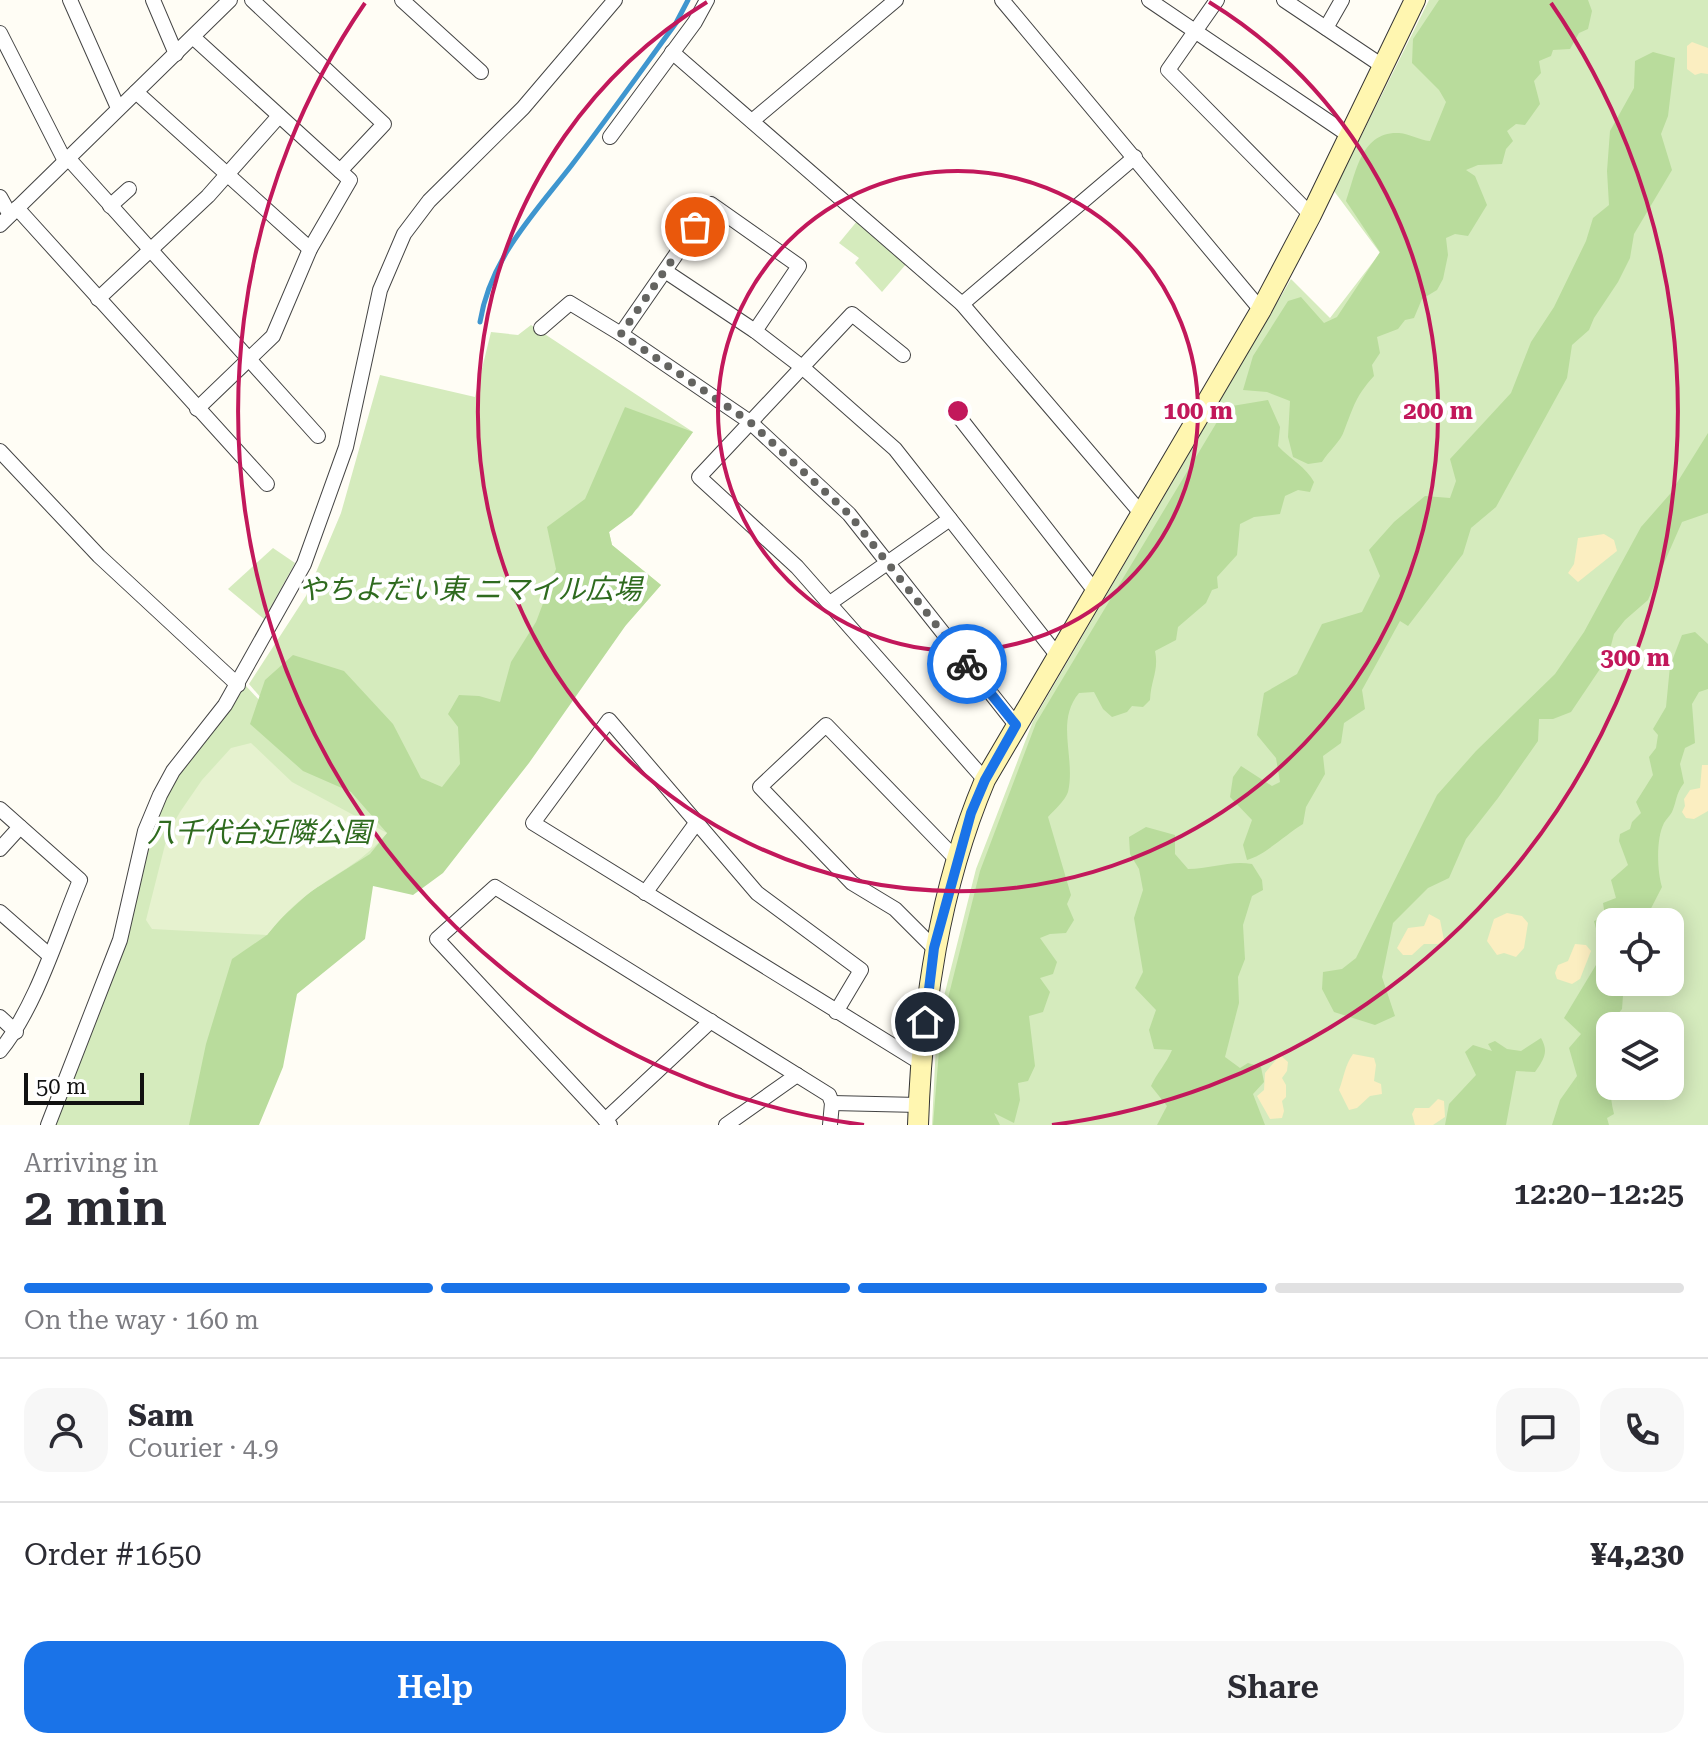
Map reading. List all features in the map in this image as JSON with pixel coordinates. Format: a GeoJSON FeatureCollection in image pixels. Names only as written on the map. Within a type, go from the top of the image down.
{"type":"FeatureCollection","features":[{"type":"Feature","properties":{"kind":"street"},"geometry":{"type":"LineString","coordinates":[[70,0],[118,108]]}},
{"type":"Feature","properties":{"kind":"street"},"geometry":{"type":"LineString","coordinates":[[153,0],[176,54]]}},
{"type":"Feature","properties":{"kind":"street"},"geometry":{"type":"LineString","coordinates":[[9,216],[230,0]]}},
{"type":"Feature","properties":{"kind":"street"},"geometry":{"type":"LineString","coordinates":[[252,0],[384,124],[340,171]]}},
{"type":"Feature","properties":{"kind":"street"},"geometry":{"type":"LineString","coordinates":[[402,0],[481,72]]}},
{"type":"Feature","properties":{"kind":"street"},"geometry":{"type":"LineString","coordinates":[[48,1125],[120,940],[145,831],[160,795],[173,771],[238,685],[304,564],[346,447],[380,290],[404,234],[429,201],[523,108],[615,0]]}},
{"type":"Feature","properties":{"kind":"street"},"geometry":{"type":"LineString","coordinates":[[610,137],[707,0]]}},
{"type":"Feature","properties":{"kind":"street"},"geometry":{"type":"LineString","coordinates":[[752,121],[896,0]]}},
{"type":"Feature","properties":{"kind":"street"},"geometry":{"type":"LineString","coordinates":[[1002,0],[1261,310]]}},
{"type":"Feature","properties":{"kind":"street"},"geometry":{"type":"LineString","coordinates":[[1149,0],[1350,136]]}},
{"type":"Feature","properties":{"kind":"street"},"geometry":{"type":"LineString","coordinates":[[1217,0],[1168,70],[1311,215]]}},
{"type":"Feature","properties":{"kind":"street"},"geometry":{"type":"LineString","coordinates":[[1284,0],[1384,67]]}},
{"type":"Feature","properties":{"kind":"street"},"geometry":{"type":"LineString","coordinates":[[1326,28],[1342,0]]}},
{"type":"Feature","properties":{"kind":"street"},"geometry":{"type":"LineString","coordinates":[[832,1103],[918,1115],[934,948],[971,813],[985,780],[1261,310],[1311,215],[1415,0]]}},
{"type":"Feature","properties":{"kind":"street"},"geometry":{"type":"LineString","coordinates":[[0,33],[67,160],[318,436]]}},
{"type":"Feature","properties":{"kind":"street"},"geometry":{"type":"LineString","coordinates":[[194,38],[350,180],[310,249],[273,336],[197,409]]}},
{"type":"Feature","properties":{"kind":"street"},"geometry":{"type":"LineString","coordinates":[[672,52],[962,304],[1140,512]]}},
{"type":"Feature","properties":{"kind":"street"},"geometry":{"type":"LineString","coordinates":[[136,92],[310,249]]}},
{"type":"Feature","properties":{"kind":"street"},"geometry":{"type":"LineString","coordinates":[[98,299],[208,196],[279,116]]}},
{"type":"Feature","properties":{"kind":"street"},"geometry":{"type":"LineString","coordinates":[[962,304],[1135,157]]}},
{"type":"Feature","properties":{"kind":"street"},"geometry":{"type":"LineString","coordinates":[[110,206],[129,189]]}},
{"type":"Feature","properties":{"kind":"street"},"geometry":{"type":"LineString","coordinates":[[0,197],[9,216],[98,299],[267,484]]}},
{"type":"Feature","properties":{"kind":"street"},"geometry":{"type":"LineString","coordinates":[[621,334],[711,204],[799,266],[755,331]]}},
{"type":"Feature","properties":{"kind":"street"},"geometry":{"type":"LineString","coordinates":[[665,271],[755,331],[802,367],[895,449],[1057,655]]}},
{"type":"Feature","properties":{"kind":"street"},"geometry":{"type":"LineString","coordinates":[[541,328],[570,303],[750,422],[849,514],[1016,725]]}},
{"type":"Feature","properties":{"kind":"street"},"geometry":{"type":"LineString","coordinates":[[903,355],[852,314],[699,477],[797,567],[985,780]]}},
{"type":"Feature","properties":{"kind":"street"},"geometry":{"type":"LineString","coordinates":[[959,417],[1094,590]]}},
{"type":"Feature","properties":{"kind":"street"},"geometry":{"type":"LineString","coordinates":[[0,451],[99,556],[238,685]]}},
{"type":"Feature","properties":{"kind":"street"},"geometry":{"type":"LineString","coordinates":[[830,603],[950,519]]}},
{"type":"Feature","properties":{"kind":"street"},"geometry":{"type":"LineString","coordinates":[[836,1012],[861,970],[757,893],[609,720],[533,823],[836,1012],[921,1063]]}},
{"type":"Feature","properties":{"kind":"street"},"geometry":{"type":"LineString","coordinates":[[934,948],[895,909],[852,883],[760,787],[826,725],[958,861]]}},
{"type":"Feature","properties":{"kind":"street"},"geometry":{"type":"LineString","coordinates":[[0,809],[80,880],[16,1032],[0,1051]]}},
{"type":"Feature","properties":{"kind":"street"},"geometry":{"type":"LineString","coordinates":[[645,893],[697,822]]}},
{"type":"Feature","properties":{"kind":"street"},"geometry":{"type":"LineString","coordinates":[[0,849],[20,827]]}},
{"type":"Feature","properties":{"kind":"street"},"geometry":{"type":"LineString","coordinates":[[711,1021],[608,1122],[437,939],[495,887],[711,1021],[829,1095],[832,1103],[830,1125]]}},
{"type":"Feature","properties":{"kind":"street"},"geometry":{"type":"LineString","coordinates":[[0,912],[49,955]]}},
{"type":"Feature","properties":{"kind":"street"},"geometry":{"type":"LineString","coordinates":[[0,1017],[16,1032]]}},
{"type":"Feature","properties":{"kind":"street"},"geometry":{"type":"LineString","coordinates":[[726,1125],[797,1075]]}},
{"type":"Feature","properties":{"kind":"green space"},"geometry":{"type":"Polygon","coordinates":[[[1429,0],[1708,0],[1708,1125],[932,1125],[937,1024],[976,869],[1033,721],[1291,279],[1330,318],[1380,253],[1334,191],[1429,0]]]}},
{"type":"Feature","properties":{"kind":"green space"},"geometry":{"type":"Polygon","coordinates":[[[1439,0],[1588,0],[1592,11],[1588,29],[1579,33],[1570,49],[1553,50],[1551,56],[1539,61],[1541,73],[1534,81],[1540,104],[1525,125],[1516,124],[1507,131],[1513,141],[1506,149],[1502,164],[1478,165],[1466,170],[1475,176],[1487,205],[1468,236],[1455,234],[1446,238],[1448,255],[1443,279],[1437,290],[1422,299],[1414,318],[1405,320],[1398,329],[1377,337],[1380,353],[1372,365],[1374,376],[1359,396],[1342,435],[1322,462],[1308,464],[1293,457],[1288,437],[1290,401],[1267,392],[1243,390],[1253,356],[1288,301],[1301,297],[1324,323],[1337,317],[1380,252],[1346,201],[1362,156],[1376,139],[1399,133],[1430,141],[1446,102],[1439,90],[1412,63],[1413,39],[1439,0]]]}},
{"type":"Feature","properties":{"kind":"green space"},"geometry":{"type":"Polygon","coordinates":[[[1653,52],[1675,58],[1668,116],[1661,134],[1672,170],[1634,234],[1630,258],[1618,282],[1589,330],[1572,345],[1567,378],[1496,507],[1471,528],[1463,554],[1408,626],[1400,621],[1362,690],[1365,709],[1344,723],[1341,743],[1323,756],[1325,774],[1306,807],[1303,824],[1247,860],[1243,845],[1252,820],[1230,797],[1233,777],[1241,766],[1272,786],[1280,782],[1276,758],[1257,735],[1264,693],[1297,674],[1322,624],[1362,612],[1380,576],[1369,550],[1394,522],[1425,496],[1450,498],[1456,481],[1450,459],[1511,393],[1531,342],[1554,307],[1586,241],[1593,218],[1609,205],[1607,171],[1610,131],[1634,88],[1635,61],[1653,52]]]}},
{"type":"Feature","properties":{"kind":"green space"},"geometry":{"type":"Polygon","coordinates":[[[858,220],[907,263],[882,292],[855,263],[859,258],[839,243],[858,220]]]}},
{"type":"Feature","properties":{"kind":"green space","name":"やちよだい東 ニマイル広場"},"geometry":{"type":"Polygon","coordinates":[[[531,325],[693,432],[638,508],[609,532],[612,545],[661,585],[626,625],[420,820],[291,733],[249,684],[306,596],[341,513],[380,375],[475,397],[491,332],[518,335],[531,325]]]}},
{"type":"Feature","properties":{"kind":"green space"},"geometry":{"type":"Polygon","coordinates":[[[1268,400],[1280,427],[1278,446],[1311,477],[1314,482],[1310,492],[1298,490],[1285,496],[1280,514],[1254,517],[1240,524],[1237,555],[1217,577],[1218,588],[1212,590],[1206,603],[1178,627],[1176,640],[1155,651],[1150,700],[1143,707],[1132,706],[1127,712],[1112,717],[1103,709],[1094,692],[1079,693],[1072,704],[1067,728],[1070,766],[1068,792],[1048,817],[1071,895],[1067,904],[1074,920],[1066,933],[1040,938],[1057,962],[1053,974],[1040,978],[1050,992],[1043,1012],[1029,1016],[1035,1066],[1028,1081],[1018,1083],[1020,1100],[1014,1123],[994,1113],[1000,1125],[933,1125],[941,1026],[980,871],[1036,723],[1226,407],[1268,400]]]}},
{"type":"Feature","properties":{"kind":"green space"},"geometry":{"type":"Polygon","coordinates":[[[625,407],[693,432],[632,515],[609,532],[612,545],[661,585],[626,625],[529,763],[443,873],[413,895],[373,886],[365,939],[297,994],[283,1067],[259,1125],[189,1125],[206,1044],[232,959],[267,935],[310,892],[370,854],[387,833],[351,792],[303,771],[250,724],[265,680],[293,655],[344,671],[393,724],[421,778],[442,787],[460,764],[458,727],[448,714],[459,695],[500,702],[511,662],[536,622],[556,569],[547,527],[585,499],[625,407]]]}},
{"type":"Feature","properties":{"kind":"green space"},"geometry":{"type":"Polygon","coordinates":[[[1708,433],[1708,513],[1682,522],[1648,600],[1614,634],[1608,657],[1571,712],[1553,719],[1539,719],[1538,741],[1466,839],[1449,878],[1428,888],[1393,923],[1382,977],[1395,1016],[1375,1025],[1334,1012],[1322,989],[1323,972],[1342,969],[1356,958],[1437,795],[1476,751],[1555,674],[1584,632],[1641,527],[1670,494],[1708,433]]]}},
{"type":"Feature","properties":{"kind":"green space"},"geometry":{"type":"Polygon","coordinates":[[[273,548],[295,563],[264,619],[228,589],[273,548]]]}},
{"type":"Feature","properties":{"kind":"green space"},"geometry":{"type":"Polygon","coordinates":[[[1695,632],[1708,644],[1708,689],[1699,692],[1692,704],[1695,743],[1685,748],[1680,764],[1684,783],[1660,837],[1658,864],[1662,887],[1651,908],[1604,908],[1603,903],[1616,898],[1611,880],[1628,865],[1619,841],[1620,834],[1630,829],[1641,813],[1636,802],[1653,775],[1649,757],[1656,748],[1658,735],[1653,729],[1666,707],[1670,666],[1682,635],[1695,632]]]}},
{"type":"Feature","properties":{"kind":"green space","name":"八千代台近隣公園"},"geometry":{"type":"Polygon","coordinates":[[[246,686],[291,734],[425,827],[289,937],[247,1125],[55,1125],[125,947],[150,831],[163,798],[246,686]]]}},
{"type":"Feature","properties":{"kind":"green space"},"geometry":{"type":"Polygon","coordinates":[[[251,743],[292,782],[387,833],[361,858],[300,901],[267,935],[152,929],[146,920],[168,833],[202,780],[231,748],[251,743]]]}},
{"type":"Feature","properties":{"kind":"green space"},"geometry":{"type":"Polygon","coordinates":[[[1146,827],[1175,835],[1175,854],[1188,869],[1252,864],[1262,880],[1263,890],[1252,896],[1243,925],[1245,959],[1238,977],[1239,1003],[1225,1057],[1240,1068],[1248,1063],[1261,1067],[1264,1082],[1253,1094],[1265,1125],[1157,1125],[1167,1106],[1151,1086],[1172,1050],[1154,1049],[1149,1030],[1156,1010],[1135,988],[1143,972],[1134,918],[1143,890],[1139,869],[1130,854],[1129,837],[1146,827]]]}},
{"type":"Feature","properties":{"kind":"green space"},"geometry":{"type":"Polygon","coordinates":[[[1596,965],[1596,996],[1623,996],[1620,1012],[1596,1012],[1596,1100],[1612,1100],[1614,1114],[1607,1118],[1609,1125],[1552,1125],[1560,1100],[1577,1076],[1569,1048],[1581,1034],[1564,1018],[1596,965]]]}},
{"type":"Feature","properties":{"kind":"green space"},"geometry":{"type":"Polygon","coordinates":[[[1541,1038],[1544,1055],[1535,1072],[1516,1071],[1506,1125],[1445,1125],[1449,1104],[1476,1075],[1465,1052],[1473,1045],[1492,1051],[1488,1044],[1495,1041],[1507,1049],[1521,1051],[1541,1038]]]}},
{"type":"Feature","properties":{"kind":"sand"},"geometry":{"type":"Polygon","coordinates":[[[1692,42],[1708,48],[1708,74],[1695,75],[1687,69],[1687,46],[1692,42]]]}},
{"type":"Feature","properties":{"kind":"sand"},"geometry":{"type":"Polygon","coordinates":[[[1604,534],[1614,540],[1617,551],[1578,582],[1568,573],[1574,564],[1578,538],[1604,534]]]}},
{"type":"Feature","properties":{"kind":"sand"},"geometry":{"type":"Polygon","coordinates":[[[1702,765],[1708,765],[1708,811],[1694,819],[1686,818],[1682,812],[1684,799],[1690,790],[1700,788],[1702,765]]]}},
{"type":"Feature","properties":{"kind":"sand"},"geometry":{"type":"Polygon","coordinates":[[[1507,913],[1522,916],[1528,923],[1524,948],[1516,957],[1504,953],[1497,955],[1487,941],[1494,919],[1507,913]]]}},
{"type":"Feature","properties":{"kind":"sand"},"geometry":{"type":"Polygon","coordinates":[[[1429,914],[1440,920],[1444,940],[1438,944],[1424,944],[1412,955],[1403,955],[1397,948],[1408,928],[1424,926],[1429,914]]]}},
{"type":"Feature","properties":{"kind":"sand"},"geometry":{"type":"Polygon","coordinates":[[[1575,944],[1586,945],[1591,951],[1580,979],[1572,984],[1557,979],[1555,973],[1558,965],[1568,961],[1575,944]]]}},
{"type":"Feature","properties":{"kind":"sand"},"geometry":{"type":"Polygon","coordinates":[[[1353,1054],[1374,1058],[1374,1081],[1381,1084],[1382,1094],[1370,1096],[1357,1108],[1349,1110],[1339,1090],[1353,1054]]]}},
{"type":"Feature","properties":{"kind":"sand"},"geometry":{"type":"Polygon","coordinates":[[[1280,1055],[1288,1062],[1282,1078],[1286,1085],[1286,1097],[1282,1101],[1284,1111],[1282,1118],[1270,1119],[1257,1096],[1264,1090],[1265,1073],[1280,1055]]]}},
{"type":"Feature","properties":{"kind":"sand"},"geometry":{"type":"Polygon","coordinates":[[[1438,1099],[1444,1101],[1445,1117],[1433,1125],[1415,1125],[1412,1114],[1415,1108],[1429,1108],[1438,1099]]]}},
{"type":"Feature","properties":{"kind":"waterway"},"geometry":{"type":"LineString","coordinates":[[480,322],[493,278],[515,239],[598,131],[676,23],[688,0]]}},
{"type":"Feature","properties":{"kind":"way so far"},"geometry":{"type":"LineString","coordinates":[[695,227],[621,334],[750,422],[849,514],[967,664]]}},
{"type":"Feature","properties":{"kind":"route"},"geometry":{"type":"LineString","coordinates":[[925,1022],[934,948],[971,813],[985,780],[1016,725],[967,664]]}}]}
